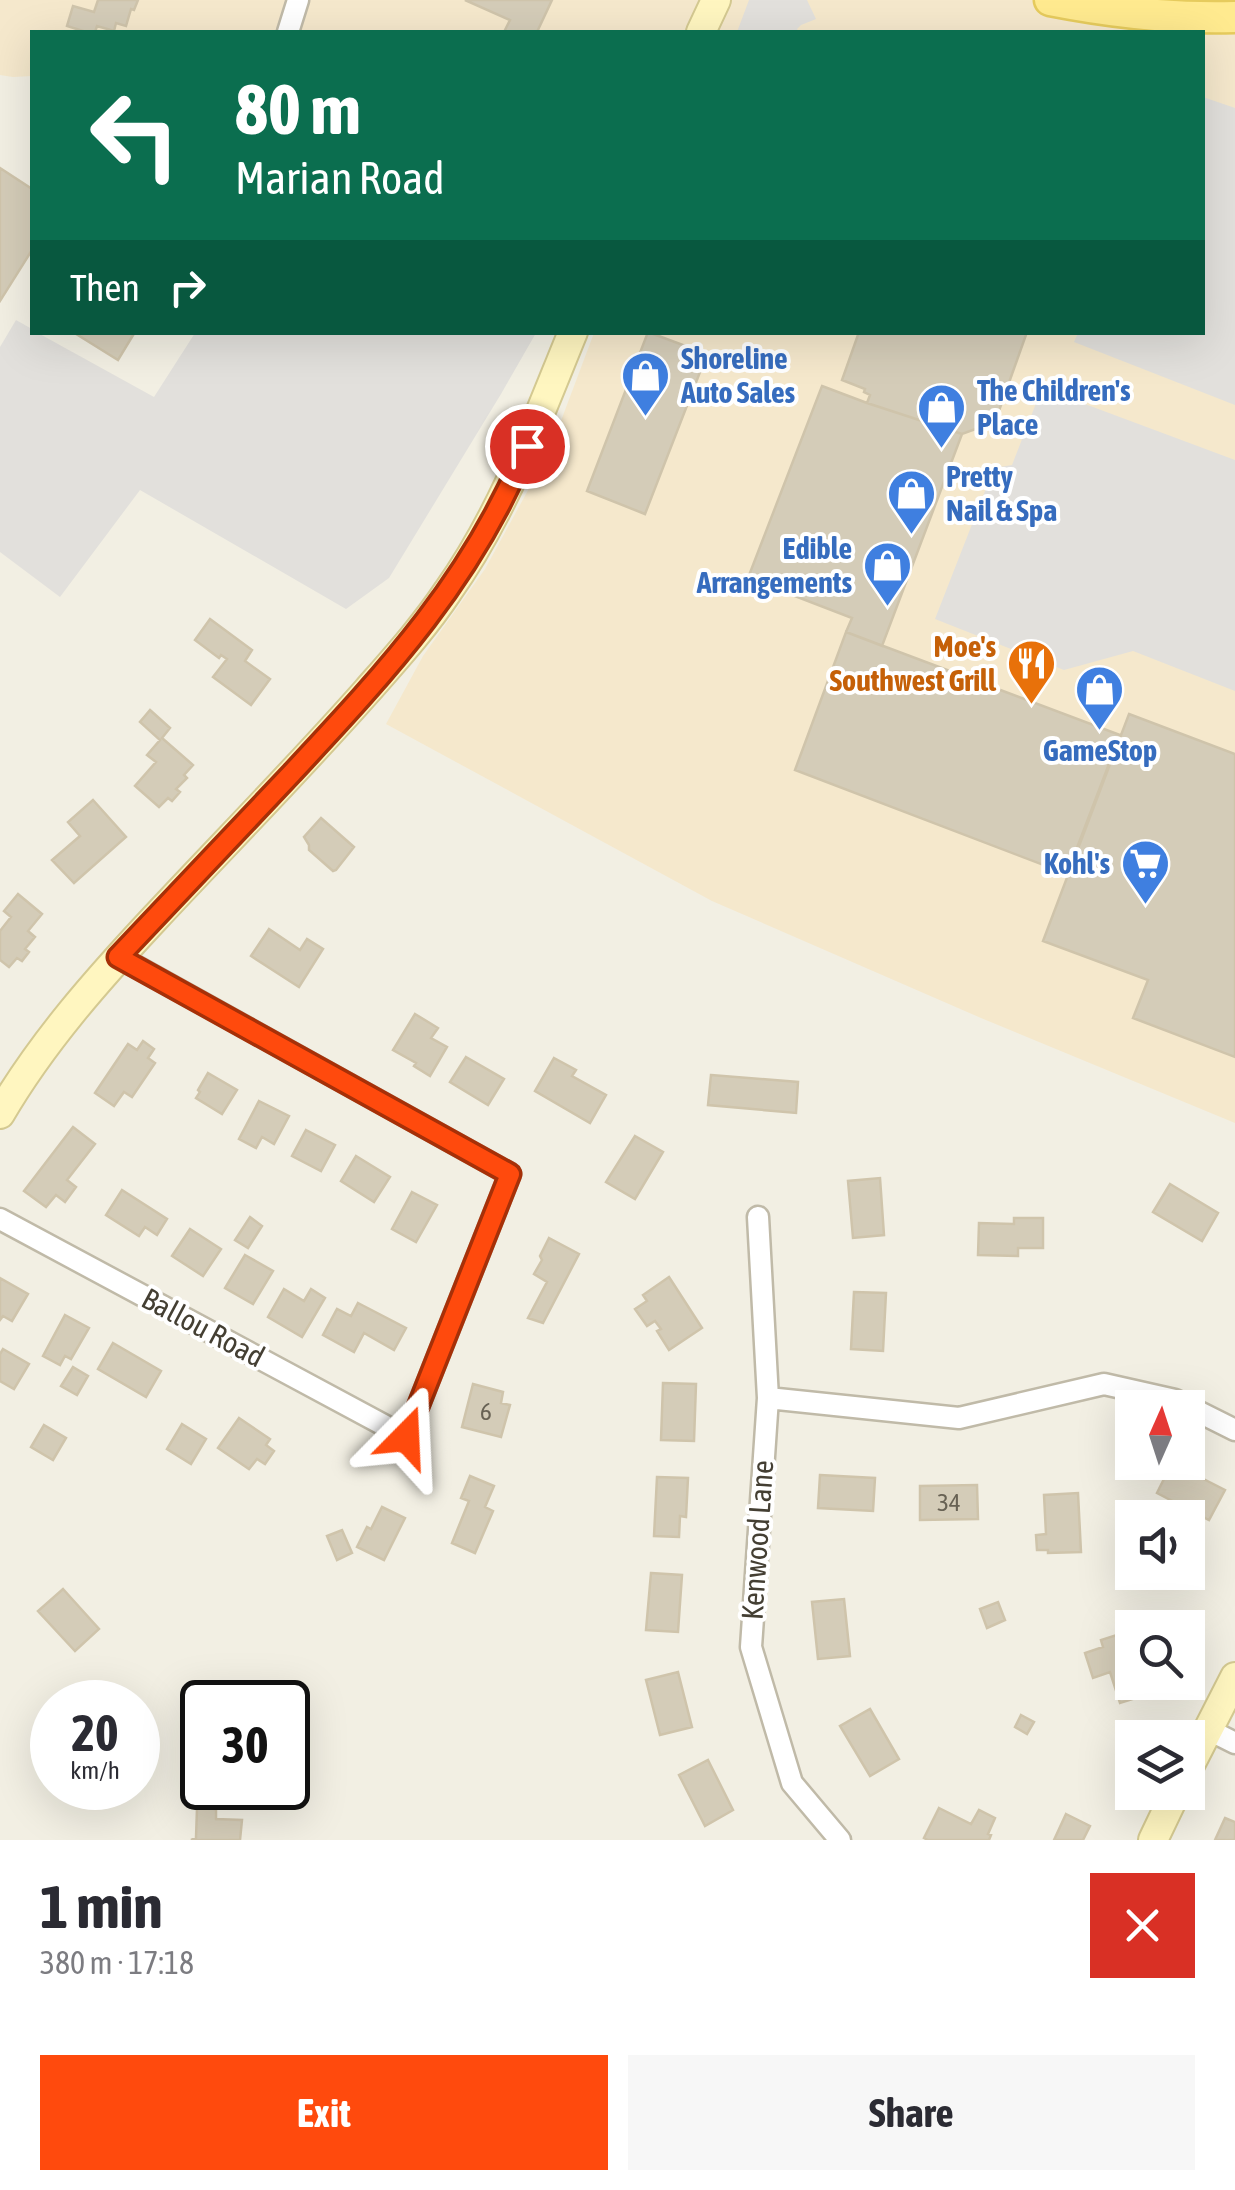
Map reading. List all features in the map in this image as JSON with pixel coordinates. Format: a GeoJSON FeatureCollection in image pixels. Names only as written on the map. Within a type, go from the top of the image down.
{"type":"FeatureCollection","features":[{"type":"Feature","properties":{"kind":"main road"},"geometry":{"type":"LineString","coordinates":[[1050,0],[1140,14],[1235,16]]}},
{"type":"Feature","properties":{"kind":"street"},"geometry":{"type":"LineString","coordinates":[[289,30],[298,0]]}},
{"type":"Feature","properties":{"kind":"street"},"geometry":{"type":"LineString","coordinates":[[702,30],[716,0]]}},
{"type":"Feature","properties":{"kind":"street"},"geometry":{"type":"LineString","coordinates":[[0,1114],[59,1028],[118,957],[338,723],[448,593],[512,481],[572,335]]}},
{"type":"Feature","properties":{"kind":"street","name":"Ballou Road"},"geometry":{"type":"LineString","coordinates":[[0,1219],[406,1437],[510,1174],[118,957]]}},
{"type":"Feature","properties":{"kind":"street","name":"Kenwood Lane"},"geometry":{"type":"LineString","coordinates":[[758,1217],[768,1398],[751,1647],[792,1783],[840,1840]]}},
{"type":"Feature","properties":{"kind":"street"},"geometry":{"type":"LineString","coordinates":[[768,1398],[959,1418],[1104,1384],[1175,1400],[1235,1430]]}},
{"type":"Feature","properties":{"kind":"street"},"geometry":{"type":"LineString","coordinates":[[1205,1733],[1235,1677]]}},
{"type":"Feature","properties":{"kind":"street"},"geometry":{"type":"LineString","coordinates":[[1207,1729],[1235,1743]]}},
{"type":"Feature","properties":{"kind":"street"},"geometry":{"type":"LineString","coordinates":[[1153,1840],[1167,1810]]}},
{"type":"Feature","properties":{"kind":"shaded area"},"geometry":{"type":"Polygon","coordinates":[[[0,0],[1235,0],[1235,1123],[712,901],[386,724],[423,656],[485,569],[550,450],[593,335],[1205,335],[1205,30],[30,30],[30,76],[0,75],[0,0]]]}},
{"type":"Feature","properties":{"kind":"shaded area"},"geometry":{"type":"Polygon","coordinates":[[[749,0],[807,0],[816,19],[798,30],[738,30],[749,0]]]}},
{"type":"Feature","properties":{"kind":"shaded area"},"geometry":{"type":"Polygon","coordinates":[[[1205,98],[1235,108],[1235,405],[1074,342],[1077,335],[1205,335],[1205,98]]]}},
{"type":"Feature","properties":{"kind":"shaded area"},"geometry":{"type":"Polygon","coordinates":[[[16,320],[30,328],[30,335],[42,335],[154,397],[194,335],[535,335],[389,578],[346,609],[140,490],[60,597],[0,552],[0,347],[16,320]]]}},
{"type":"Feature","properties":{"kind":"shaded area"},"geometry":{"type":"Polygon","coordinates":[[[1042,388],[1235,460],[1235,691],[1133,651],[1064,670],[935,619],[994,468],[1012,465],[1042,388]]]}},
{"type":"Feature","properties":{"kind":"building"},"geometry":{"type":"Polygon","coordinates":[[[98,0],[138,0],[126,26],[116,23],[114,30],[97,26],[96,30],[80,30],[67,26],[73,6],[94,12],[98,0]]]}},
{"type":"Feature","properties":{"kind":"building"},"geometry":{"type":"Polygon","coordinates":[[[465,0],[552,0],[538,30],[505,30],[510,20],[465,0]]]}},
{"type":"Feature","properties":{"kind":"building"},"geometry":{"type":"Polygon","coordinates":[[[0,168],[30,188],[30,253],[0,301],[0,168]]]}},
{"type":"Feature","properties":{"kind":"building"},"geometry":{"type":"Polygon","coordinates":[[[78,335],[133,335],[118,360],[78,335]]]}},
{"type":"Feature","properties":{"kind":"building"},"geometry":{"type":"Polygon","coordinates":[[[647,335],[707,354],[645,514],[587,491],[647,335]]]}},
{"type":"Feature","properties":{"kind":"building"},"geometry":{"type":"Polygon","coordinates":[[[858,335],[1026,335],[995,422],[962,434],[867,403],[870,395],[865,389],[842,380],[858,335]]]}},
{"type":"Feature","properties":{"kind":"building"},"geometry":{"type":"Polygon","coordinates":[[[822,386],[962,434],[882,646],[846,632],[852,618],[748,578],[822,386]]]}},
{"type":"Feature","properties":{"kind":"building"},"geometry":{"type":"Polygon","coordinates":[[[210,619],[252,650],[245,661],[270,679],[251,705],[213,677],[227,659],[221,655],[219,658],[195,640],[210,619]]]}},
{"type":"Feature","properties":{"kind":"building"},"geometry":{"type":"Polygon","coordinates":[[[846,632],[1120,735],[1067,874],[795,770],[846,632]]]}},
{"type":"Feature","properties":{"kind":"building"},"geometry":{"type":"Polygon","coordinates":[[[150,710],[170,728],[162,738],[193,765],[176,789],[180,792],[159,807],[135,786],[156,762],[147,755],[160,740],[140,722],[150,710]]]}},
{"type":"Feature","properties":{"kind":"building","name":"Kohl's"},"geometry":{"type":"Polygon","coordinates":[[[1129,714],[1235,754],[1235,1057],[1133,1018],[1148,980],[1043,941],[1129,714]]]}},
{"type":"Feature","properties":{"kind":"building"},"geometry":{"type":"Polygon","coordinates":[[[93,800],[126,837],[74,883],[52,860],[80,836],[68,822],[93,800]]]}},
{"type":"Feature","properties":{"kind":"building"},"geometry":{"type":"Polygon","coordinates":[[[321,818],[354,847],[333,871],[309,850],[304,837],[321,818]]]}},
{"type":"Feature","properties":{"kind":"building"},"geometry":{"type":"Polygon","coordinates":[[[18,894],[42,914],[28,931],[35,937],[25,949],[29,952],[9,967],[0,960],[0,931],[11,917],[4,911],[18,894]]]}},
{"type":"Feature","properties":{"kind":"building"},"geometry":{"type":"Polygon","coordinates":[[[269,929],[300,950],[307,939],[323,949],[299,987],[251,956],[269,929]]]}},
{"type":"Feature","properties":{"kind":"building"},"geometry":{"type":"Polygon","coordinates":[[[415,1014],[438,1028],[431,1038],[447,1047],[430,1076],[393,1050],[415,1014]]]}},
{"type":"Feature","properties":{"kind":"building"},"geometry":{"type":"Polygon","coordinates":[[[143,1041],[154,1049],[148,1058],[155,1063],[132,1097],[124,1092],[114,1106],[95,1093],[128,1044],[137,1050],[143,1041]]]}},
{"type":"Feature","properties":{"kind":"building"},"geometry":{"type":"Polygon","coordinates":[[[466,1057],[504,1079],[488,1105],[450,1082],[466,1057]]]}},
{"type":"Feature","properties":{"kind":"building"},"geometry":{"type":"Polygon","coordinates":[[[554,1058],[576,1070],[572,1076],[606,1095],[590,1123],[535,1091],[554,1058]]]}},
{"type":"Feature","properties":{"kind":"building"},"geometry":{"type":"Polygon","coordinates":[[[208,1073],[237,1090],[222,1114],[196,1098],[208,1073]]]}},
{"type":"Feature","properties":{"kind":"building"},"geometry":{"type":"Polygon","coordinates":[[[711,1075],[798,1082],[796,1113],[708,1105],[711,1075]]]}},
{"type":"Feature","properties":{"kind":"building"},"geometry":{"type":"Polygon","coordinates":[[[259,1101],[289,1116],[274,1144],[262,1137],[256,1148],[239,1139],[259,1101]]]}},
{"type":"Feature","properties":{"kind":"building"},"geometry":{"type":"Polygon","coordinates":[[[73,1127],[95,1144],[67,1180],[76,1187],[65,1202],[56,1195],[46,1207],[24,1191],[73,1127]]]}},
{"type":"Feature","properties":{"kind":"building"},"geometry":{"type":"Polygon","coordinates":[[[306,1130],[335,1145],[321,1171],[292,1156],[306,1130]]]}},
{"type":"Feature","properties":{"kind":"building"},"geometry":{"type":"Polygon","coordinates":[[[635,1136],[663,1152],[635,1199],[606,1182],[635,1136]]]}},
{"type":"Feature","properties":{"kind":"building"},"geometry":{"type":"Polygon","coordinates":[[[356,1156],[390,1177],[374,1202],[341,1181],[356,1156]]]}},
{"type":"Feature","properties":{"kind":"building"},"geometry":{"type":"Polygon","coordinates":[[[880,1178],[884,1235],[853,1238],[848,1181],[880,1178]]]}},
{"type":"Feature","properties":{"kind":"building"},"geometry":{"type":"Polygon","coordinates":[[[1170,1184],[1218,1213],[1202,1241],[1153,1212],[1170,1184]]]}},
{"type":"Feature","properties":{"kind":"building"},"geometry":{"type":"Polygon","coordinates":[[[122,1190],[167,1219],[157,1235],[145,1227],[139,1236],[106,1215],[122,1190]]]}},
{"type":"Feature","properties":{"kind":"building"},"geometry":{"type":"Polygon","coordinates":[[[412,1192],[437,1205],[416,1242],[392,1229],[412,1192]]]}},
{"type":"Feature","properties":{"kind":"building"},"geometry":{"type":"Polygon","coordinates":[[[250,1217],[262,1226],[248,1248],[235,1240],[250,1217]]]}},
{"type":"Feature","properties":{"kind":"building"},"geometry":{"type":"Polygon","coordinates":[[[1014,1218],[1043,1218],[1043,1248],[1018,1248],[1018,1256],[978,1255],[979,1223],[1014,1224],[1014,1218]]]}},
{"type":"Feature","properties":{"kind":"building"},"geometry":{"type":"Polygon","coordinates":[[[190,1229],[221,1249],[203,1276],[172,1256],[190,1229]]]}},
{"type":"Feature","properties":{"kind":"building"},"geometry":{"type":"Polygon","coordinates":[[[549,1238],[579,1254],[543,1323],[528,1318],[547,1282],[534,1274],[549,1238]]]}},
{"type":"Feature","properties":{"kind":"building"},"geometry":{"type":"Polygon","coordinates":[[[245,1255],[273,1271],[253,1304],[225,1288],[245,1255]]]}},
{"type":"Feature","properties":{"kind":"building"},"geometry":{"type":"Polygon","coordinates":[[[669,1277],[702,1328],[669,1350],[655,1321],[647,1326],[635,1309],[647,1301],[643,1295],[669,1277]]]}},
{"type":"Feature","properties":{"kind":"building"},"geometry":{"type":"Polygon","coordinates":[[[0,1278],[28,1294],[12,1321],[3,1316],[0,1320],[0,1278]]]}},
{"type":"Feature","properties":{"kind":"building"},"geometry":{"type":"Polygon","coordinates":[[[284,1289],[304,1301],[311,1289],[325,1298],[302,1337],[268,1317],[284,1289]]]}},
{"type":"Feature","properties":{"kind":"building"},"geometry":{"type":"Polygon","coordinates":[[[854,1292],[886,1293],[883,1351],[851,1349],[854,1292]]]}},
{"type":"Feature","properties":{"kind":"building"},"geometry":{"type":"Polygon","coordinates":[[[358,1303],[406,1328],[394,1350],[364,1333],[354,1352],[323,1335],[337,1309],[351,1316],[358,1303]]]}},
{"type":"Feature","properties":{"kind":"building"},"geometry":{"type":"Polygon","coordinates":[[[65,1315],[89,1328],[71,1359],[65,1356],[60,1365],[43,1356],[65,1315]]]}},
{"type":"Feature","properties":{"kind":"building"},"geometry":{"type":"Polygon","coordinates":[[[113,1343],[161,1371],[146,1397],[98,1369],[113,1343]]]}},
{"type":"Feature","properties":{"kind":"building"},"geometry":{"type":"Polygon","coordinates":[[[3,1349],[29,1364],[14,1389],[0,1381],[3,1349]]]}},
{"type":"Feature","properties":{"kind":"building"},"geometry":{"type":"Polygon","coordinates":[[[73,1367],[88,1376],[77,1395],[61,1386],[73,1367]]]}},
{"type":"Feature","properties":{"kind":"building"},"geometry":{"type":"Polygon","coordinates":[[[663,1383],[696,1384],[694,1441],[661,1440],[663,1383]]]}},
{"type":"Feature","properties":{"kind":"building"},"geometry":{"type":"Polygon","coordinates":[[[473,1384],[503,1392],[501,1403],[510,1405],[501,1437],[462,1427],[473,1384]]]}},
{"type":"Feature","properties":{"kind":"building"},"geometry":{"type":"Polygon","coordinates":[[[239,1418],[270,1439],[266,1445],[274,1451],[265,1464],[257,1459],[249,1469],[218,1448],[239,1418]]]}},
{"type":"Feature","properties":{"kind":"building"},"geometry":{"type":"Polygon","coordinates":[[[182,1424],[206,1439],[191,1464],[167,1449],[182,1424]]]}},
{"type":"Feature","properties":{"kind":"building"},"geometry":{"type":"Polygon","coordinates":[[[44,1425],[66,1438],[53,1460],[31,1447],[44,1425]]]}},
{"type":"Feature","properties":{"kind":"building"},"geometry":{"type":"Polygon","coordinates":[[[820,1475],[875,1478],[873,1511],[818,1508],[820,1475]]]}},
{"type":"Feature","properties":{"kind":"building"},"geometry":{"type":"Polygon","coordinates":[[[470,1476],[494,1486],[485,1507],[493,1511],[475,1553],[452,1543],[469,1501],[461,1498],[470,1476]]]}},
{"type":"Feature","properties":{"kind":"building"},"geometry":{"type":"Polygon","coordinates":[[[657,1477],[688,1478],[686,1517],[680,1516],[679,1537],[654,1536],[657,1477]]]}},
{"type":"Feature","properties":{"kind":"building"},"geometry":{"type":"Polygon","coordinates":[[[1164,1480],[1205,1480],[1225,1490],[1209,1520],[1205,1518],[1205,1500],[1170,1500],[1157,1493],[1164,1480]]]}},
{"type":"Feature","properties":{"kind":"building"},"geometry":{"type":"Polygon","coordinates":[[[977,1485],[978,1519],[920,1520],[920,1486],[977,1485]]]}},
{"type":"Feature","properties":{"kind":"building"},"geometry":{"type":"Polygon","coordinates":[[[1078,1493],[1081,1552],[1037,1550],[1036,1535],[1046,1534],[1044,1495],[1078,1493]]]}},
{"type":"Feature","properties":{"kind":"building"},"geometry":{"type":"Polygon","coordinates":[[[382,1507],[405,1518],[384,1560],[357,1547],[382,1507]]]}},
{"type":"Feature","properties":{"kind":"building"},"geometry":{"type":"Polygon","coordinates":[[[342,1530],[352,1553],[337,1560],[327,1536],[342,1530]]]}},
{"type":"Feature","properties":{"kind":"building"},"geometry":{"type":"Polygon","coordinates":[[[651,1573],[682,1575],[678,1632],[646,1630],[651,1573]]]}},
{"type":"Feature","properties":{"kind":"building"},"geometry":{"type":"Polygon","coordinates":[[[63,1589],[99,1629],[75,1651],[38,1611],[63,1589]]]}},
{"type":"Feature","properties":{"kind":"building"},"geometry":{"type":"Polygon","coordinates":[[[844,1599],[850,1656],[818,1659],[812,1602],[844,1599]]]}},
{"type":"Feature","properties":{"kind":"building"},"geometry":{"type":"Polygon","coordinates":[[[998,1602],[1005,1620],[987,1628],[980,1609],[998,1602]]]}},
{"type":"Feature","properties":{"kind":"building"},"geometry":{"type":"Polygon","coordinates":[[[1115,1636],[1115,1688],[1110,1672],[1093,1678],[1085,1653],[1103,1647],[1101,1640],[1115,1636]]]}},
{"type":"Feature","properties":{"kind":"building"},"geometry":{"type":"Polygon","coordinates":[[[678,1672],[692,1727],[660,1735],[646,1680],[678,1672]]]}},
{"type":"Feature","properties":{"kind":"building"},"geometry":{"type":"Polygon","coordinates":[[[870,1709],[899,1759],[870,1776],[840,1726],[870,1709]]]}},
{"type":"Feature","properties":{"kind":"building"},"geometry":{"type":"Polygon","coordinates":[[[1021,1715],[1034,1722],[1027,1734],[1015,1727],[1021,1715]]]}},
{"type":"Feature","properties":{"kind":"building"},"geometry":{"type":"Polygon","coordinates":[[[708,1760],[733,1810],[705,1826],[679,1775],[708,1760]]]}},
{"type":"Feature","properties":{"kind":"building"},"geometry":{"type":"Polygon","coordinates":[[[939,1808],[971,1824],[979,1810],[995,1818],[989,1840],[924,1838],[939,1808]]]}},
{"type":"Feature","properties":{"kind":"building"},"geometry":{"type":"Polygon","coordinates":[[[197,1810],[216,1810],[216,1819],[242,1820],[240,1840],[191,1840],[196,1838],[197,1810]]]}},
{"type":"Feature","properties":{"kind":"building"},"geometry":{"type":"Polygon","coordinates":[[[1066,1814],[1090,1826],[1083,1840],[1054,1840],[1066,1814]]]}},
{"type":"Feature","properties":{"kind":"building"},"geometry":{"type":"Polygon","coordinates":[[[1225,1818],[1235,1822],[1235,1840],[1215,1840],[1225,1818]]]}},
{"type":"Feature","properties":{"kind":"place","name":"Shoreline Auto Sales"},"geometry":{"type":"Point","coordinates":[646,418]}},
{"type":"Feature","properties":{"kind":"place","name":"The Children's Place"},"geometry":{"type":"Point","coordinates":[942,450]}},
{"type":"Feature","properties":{"kind":"place","name":"Pretty Nail & Spa"},"geometry":{"type":"Point","coordinates":[911,536]}},
{"type":"Feature","properties":{"kind":"place","name":"Edible Arrangements"},"geometry":{"type":"Point","coordinates":[887,608]}},
{"type":"Feature","properties":{"kind":"place","name":"Moe's Southwest Grill"},"geometry":{"type":"Point","coordinates":[1031,706]}},
{"type":"Feature","properties":{"kind":"place","name":"GameStop"},"geometry":{"type":"Point","coordinates":[1100,732]}},
{"type":"Feature","properties":{"kind":"place","name":"Kohl's"},"geometry":{"type":"Point","coordinates":[1145,906]}},
{"type":"Feature","properties":{"kind":"route"},"geometry":{"type":"LineString","coordinates":[[406,1437],[510,1174],[118,957],[338,723],[412,638],[473,554],[527,446]]}}]}
